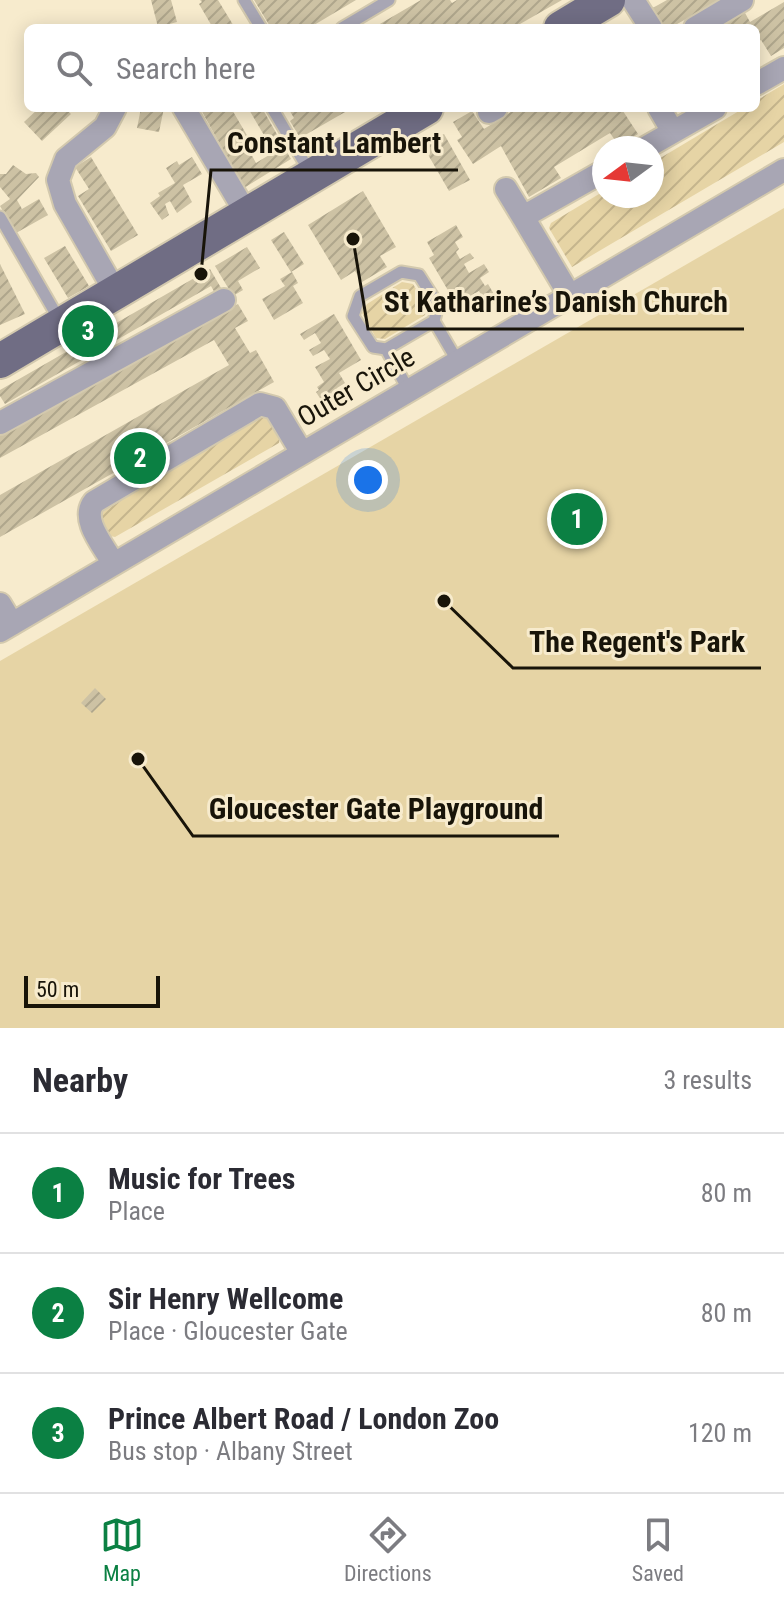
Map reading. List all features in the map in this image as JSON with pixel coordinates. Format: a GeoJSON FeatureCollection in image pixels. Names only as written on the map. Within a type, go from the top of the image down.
{"type":"FeatureCollection","features":[{"type":"Feature","properties":{"kind":"main road"},"geometry":{"type":"LineString","coordinates":[[568,24],[608,0]]}},
{"type":"Feature","properties":{"kind":"main road"},"geometry":{"type":"LineString","coordinates":[[0,361],[419,112]]}},
{"type":"Feature","properties":{"kind":"street"},"geometry":{"type":"LineString","coordinates":[[633,0],[648,24]]}},
{"type":"Feature","properties":{"kind":"street"},"geometry":{"type":"LineString","coordinates":[[702,24],[742,0]]}},
{"type":"Feature","properties":{"kind":"street"},"geometry":{"type":"LineString","coordinates":[[760,82],[784,68]]}},
{"type":"Feature","properties":{"kind":"street"},"geometry":{"type":"LineString","coordinates":[[113,112],[105,127],[66,159],[58,180],[65,204],[116,293]]}},
{"type":"Feature","properties":{"kind":"street"},"geometry":{"type":"LineString","coordinates":[[186,112],[246,213]]}},
{"type":"Feature","properties":{"kind":"street"},"geometry":{"type":"LineString","coordinates":[[661,112],[673,132]]}},
{"type":"Feature","properties":{"kind":"street"},"geometry":{"type":"LineString","coordinates":[[664,137],[708,112]]}},
{"type":"Feature","properties":{"kind":"street","name":"Outer Circle"},"geometry":{"type":"LineString","coordinates":[[6,628],[784,170]]}},
{"type":"Feature","properties":{"kind":"street"},"geometry":{"type":"LineString","coordinates":[[523,217],[592,178]]}},
{"type":"Feature","properties":{"kind":"street"},"geometry":{"type":"LineString","coordinates":[[506,189],[570,296]]}},
{"type":"Feature","properties":{"kind":"street"},"geometry":{"type":"LineString","coordinates":[[1,420],[224,300]]}},
{"type":"Feature","properties":{"kind":"street"},"geometry":{"type":"LineString","coordinates":[[113,563],[88,518],[94,502],[260,404],[275,408],[302,453]]}},
{"type":"Feature","properties":{"kind":"street"},"geometry":{"type":"LineString","coordinates":[[0,604],[6,628]]}},
{"type":"Feature","properties":{"kind":"lane"},"geometry":{"type":"LineString","coordinates":[[244,0],[255,9],[260,24]]}},
{"type":"Feature","properties":{"kind":"lane"},"geometry":{"type":"LineString","coordinates":[[349,24],[389,0]]}},
{"type":"Feature","properties":{"kind":"lane"},"geometry":{"type":"LineString","coordinates":[[274,112],[311,175]]}},
{"type":"Feature","properties":{"kind":"lane"},"geometry":{"type":"LineString","coordinates":[[0,217],[61,324]]}},
{"type":"Feature","properties":{"kind":"lane"},"geometry":{"type":"LineString","coordinates":[[434,321],[386,349],[373,347],[353,316],[360,296],[401,272],[419,275],[438,305],[434,321],[458,362]]}},
{"type":"Feature","properties":{"kind":"lane"},"geometry":{"type":"LineString","coordinates":[[386,349],[409,391]]}},
{"type":"Feature","properties":{"kind":"shaded area"},"geometry":{"type":"Polygon","coordinates":[[[784,84],[784,142],[572,267],[549,228],[551,223],[592,198],[592,208],[664,208],[664,156],[737,112],[760,112],[760,99],[784,84]]]}},
{"type":"Feature","properties":{"kind":"shaded area"},"geometry":{"type":"Polygon","coordinates":[[[784,208],[784,1028],[0,1028],[0,661],[784,208]]]}},
{"type":"Feature","properties":{"kind":"shaded area"},"geometry":{"type":"Polygon","coordinates":[[[402,282],[413,284],[427,307],[425,315],[385,339],[376,338],[362,313],[367,304],[402,282]]]}},
{"type":"Feature","properties":{"kind":"shaded area"},"geometry":{"type":"Polygon","coordinates":[[[261,416],[268,416],[280,437],[279,443],[115,537],[110,536],[100,517],[102,512],[261,416]]]}},
{"type":"Feature","properties":{"kind":"building"},"geometry":{"type":"Polygon","coordinates":[[[151,0],[171,0],[177,22],[157,24],[151,0]]]}},
{"type":"Feature","properties":{"kind":"building"},"geometry":{"type":"Polygon","coordinates":[[[200,0],[218,0],[233,24],[211,24],[199,4],[202,2],[200,0]]]}},
{"type":"Feature","properties":{"kind":"building"},"geometry":{"type":"Polygon","coordinates":[[[254,0],[356,0],[316,24],[269,24],[254,0]]]}},
{"type":"Feature","properties":{"kind":"building"},"geometry":{"type":"Polygon","coordinates":[[[421,0],[450,0],[452,3],[457,0],[562,0],[520,24],[380,24],[421,0]]]}},
{"type":"Feature","properties":{"kind":"building"},"geometry":{"type":"Polygon","coordinates":[[[667,0],[720,0],[677,24],[657,24],[649,10],[667,0]]]}},
{"type":"Feature","properties":{"kind":"building"},"geometry":{"type":"Polygon","coordinates":[[[784,2],[784,48],[771,56],[760,41],[760,24],[721,24],[744,11],[750,22],[784,2]]]}},
{"type":"Feature","properties":{"kind":"building"},"geometry":{"type":"Polygon","coordinates":[[[35,112],[71,114],[42,141],[24,122],[35,112]]]}},
{"type":"Feature","properties":{"kind":"building"},"geometry":{"type":"Polygon","coordinates":[[[140,112],[163,112],[159,132],[137,128],[140,112]]]}},
{"type":"Feature","properties":{"kind":"building"},"geometry":{"type":"Polygon","coordinates":[[[202,112],[233,112],[255,149],[250,152],[256,163],[274,152],[250,112],[264,112],[291,159],[244,188],[202,112]]]}},
{"type":"Feature","properties":{"kind":"building"},"geometry":{"type":"Polygon","coordinates":[[[290,112],[345,112],[300,138],[290,121],[294,118],[290,112]]]}},
{"type":"Feature","properties":{"kind":"building"},"geometry":{"type":"Polygon","coordinates":[[[473,112],[484,129],[511,112],[624,112],[638,134],[592,136],[592,144],[554,167],[561,178],[529,197],[501,146],[473,164],[457,140],[462,137],[453,122],[473,112]]]}},
{"type":"Feature","properties":{"kind":"building"},"geometry":{"type":"Polygon","coordinates":[[[444,134],[470,180],[449,191],[423,146],[444,134]]]}},
{"type":"Feature","properties":{"kind":"building"},"geometry":{"type":"Polygon","coordinates":[[[91,157],[138,235],[111,251],[78,196],[89,189],[75,167],[91,157]]]}},
{"type":"Feature","properties":{"kind":"building"},"geometry":{"type":"Polygon","coordinates":[[[192,157],[202,174],[183,185],[192,202],[177,213],[170,201],[165,204],[169,215],[162,220],[150,203],[160,196],[158,193],[175,183],[166,168],[192,157]]]}},
{"type":"Feature","properties":{"kind":"building"},"geometry":{"type":"Polygon","coordinates":[[[13,165],[26,174],[36,173],[39,177],[17,200],[22,209],[39,199],[48,215],[16,233],[0,206],[10,199],[0,187],[0,174],[6,174],[13,165]]]}},
{"type":"Feature","properties":{"kind":"building"},"geometry":{"type":"Polygon","coordinates":[[[363,191],[396,247],[380,256],[387,267],[362,282],[355,271],[341,280],[308,225],[363,191]]]}},
{"type":"Feature","properties":{"kind":"building"},"geometry":{"type":"Polygon","coordinates":[[[456,225],[463,237],[455,242],[459,249],[456,252],[460,259],[470,253],[474,258],[464,264],[469,273],[484,264],[489,272],[480,278],[485,286],[488,284],[498,301],[488,307],[479,291],[456,304],[429,258],[434,255],[427,242],[456,225]]]}},
{"type":"Feature","properties":{"kind":"building"},"geometry":{"type":"Polygon","coordinates":[[[284,232],[304,264],[291,272],[271,240],[284,232]]]}},
{"type":"Feature","properties":{"kind":"building"},"geometry":{"type":"Polygon","coordinates":[[[65,246],[89,286],[68,298],[44,258],[65,246]]]}},
{"type":"Feature","properties":{"kind":"building"},"geometry":{"type":"Polygon","coordinates":[[[247,247],[260,268],[238,281],[243,290],[233,296],[215,266],[247,247]]]}},
{"type":"Feature","properties":{"kind":"building"},"geometry":{"type":"Polygon","coordinates":[[[0,264],[25,314],[0,325],[0,264]]]}},
{"type":"Feature","properties":{"kind":"building"},"geometry":{"type":"Polygon","coordinates":[[[210,269],[224,293],[217,297],[211,286],[5,404],[0,390],[210,269]]]}},
{"type":"Feature","properties":{"kind":"building"},"geometry":{"type":"Polygon","coordinates":[[[292,272],[298,283],[293,286],[303,303],[274,320],[262,299],[285,286],[280,279],[292,272]]]}},
{"type":"Feature","properties":{"kind":"building"},"geometry":{"type":"Polygon","coordinates":[[[238,304],[248,321],[235,328],[250,353],[256,350],[274,382],[0,537],[0,495],[229,365],[214,340],[0,458],[0,432],[238,304]]]}},
{"type":"Feature","properties":{"kind":"building"},"geometry":{"type":"Polygon","coordinates":[[[334,314],[361,360],[339,373],[345,383],[337,388],[339,393],[323,403],[316,392],[324,382],[315,367],[330,359],[324,350],[313,356],[309,350],[321,343],[315,333],[304,340],[300,334],[334,314]]]}},
{"type":"Feature","properties":{"kind":"building"},"geometry":{"type":"Polygon","coordinates":[[[95,688],[106,699],[92,713],[81,703],[95,688]]]}},
{"type":"Feature","properties":{"kind":"place","name":"St Katharine’s Danish Church"},"geometry":{"type":"Point","coordinates":[353,239]}},
{"type":"Feature","properties":{"kind":"place","name":"Constant Lambert"},"geometry":{"type":"Point","coordinates":[201,274]}},
{"type":"Feature","properties":{"kind":"place","name":"Prince Albert Road / London Zoo"},"geometry":{"type":"Point","coordinates":[88,331]}},
{"type":"Feature","properties":{"kind":"place","name":"Sir Henry Wellcome"},"geometry":{"type":"Point","coordinates":[140,458]}},
{"type":"Feature","properties":{"kind":"place","name":"Music for Trees"},"geometry":{"type":"Point","coordinates":[577,519]}},
{"type":"Feature","properties":{"kind":"place","name":"The Regent's Park"},"geometry":{"type":"Point","coordinates":[444,601]}},
{"type":"Feature","properties":{"kind":"place","name":"Gloucester Gate Playground"},"geometry":{"type":"Point","coordinates":[138,759]}}]}
